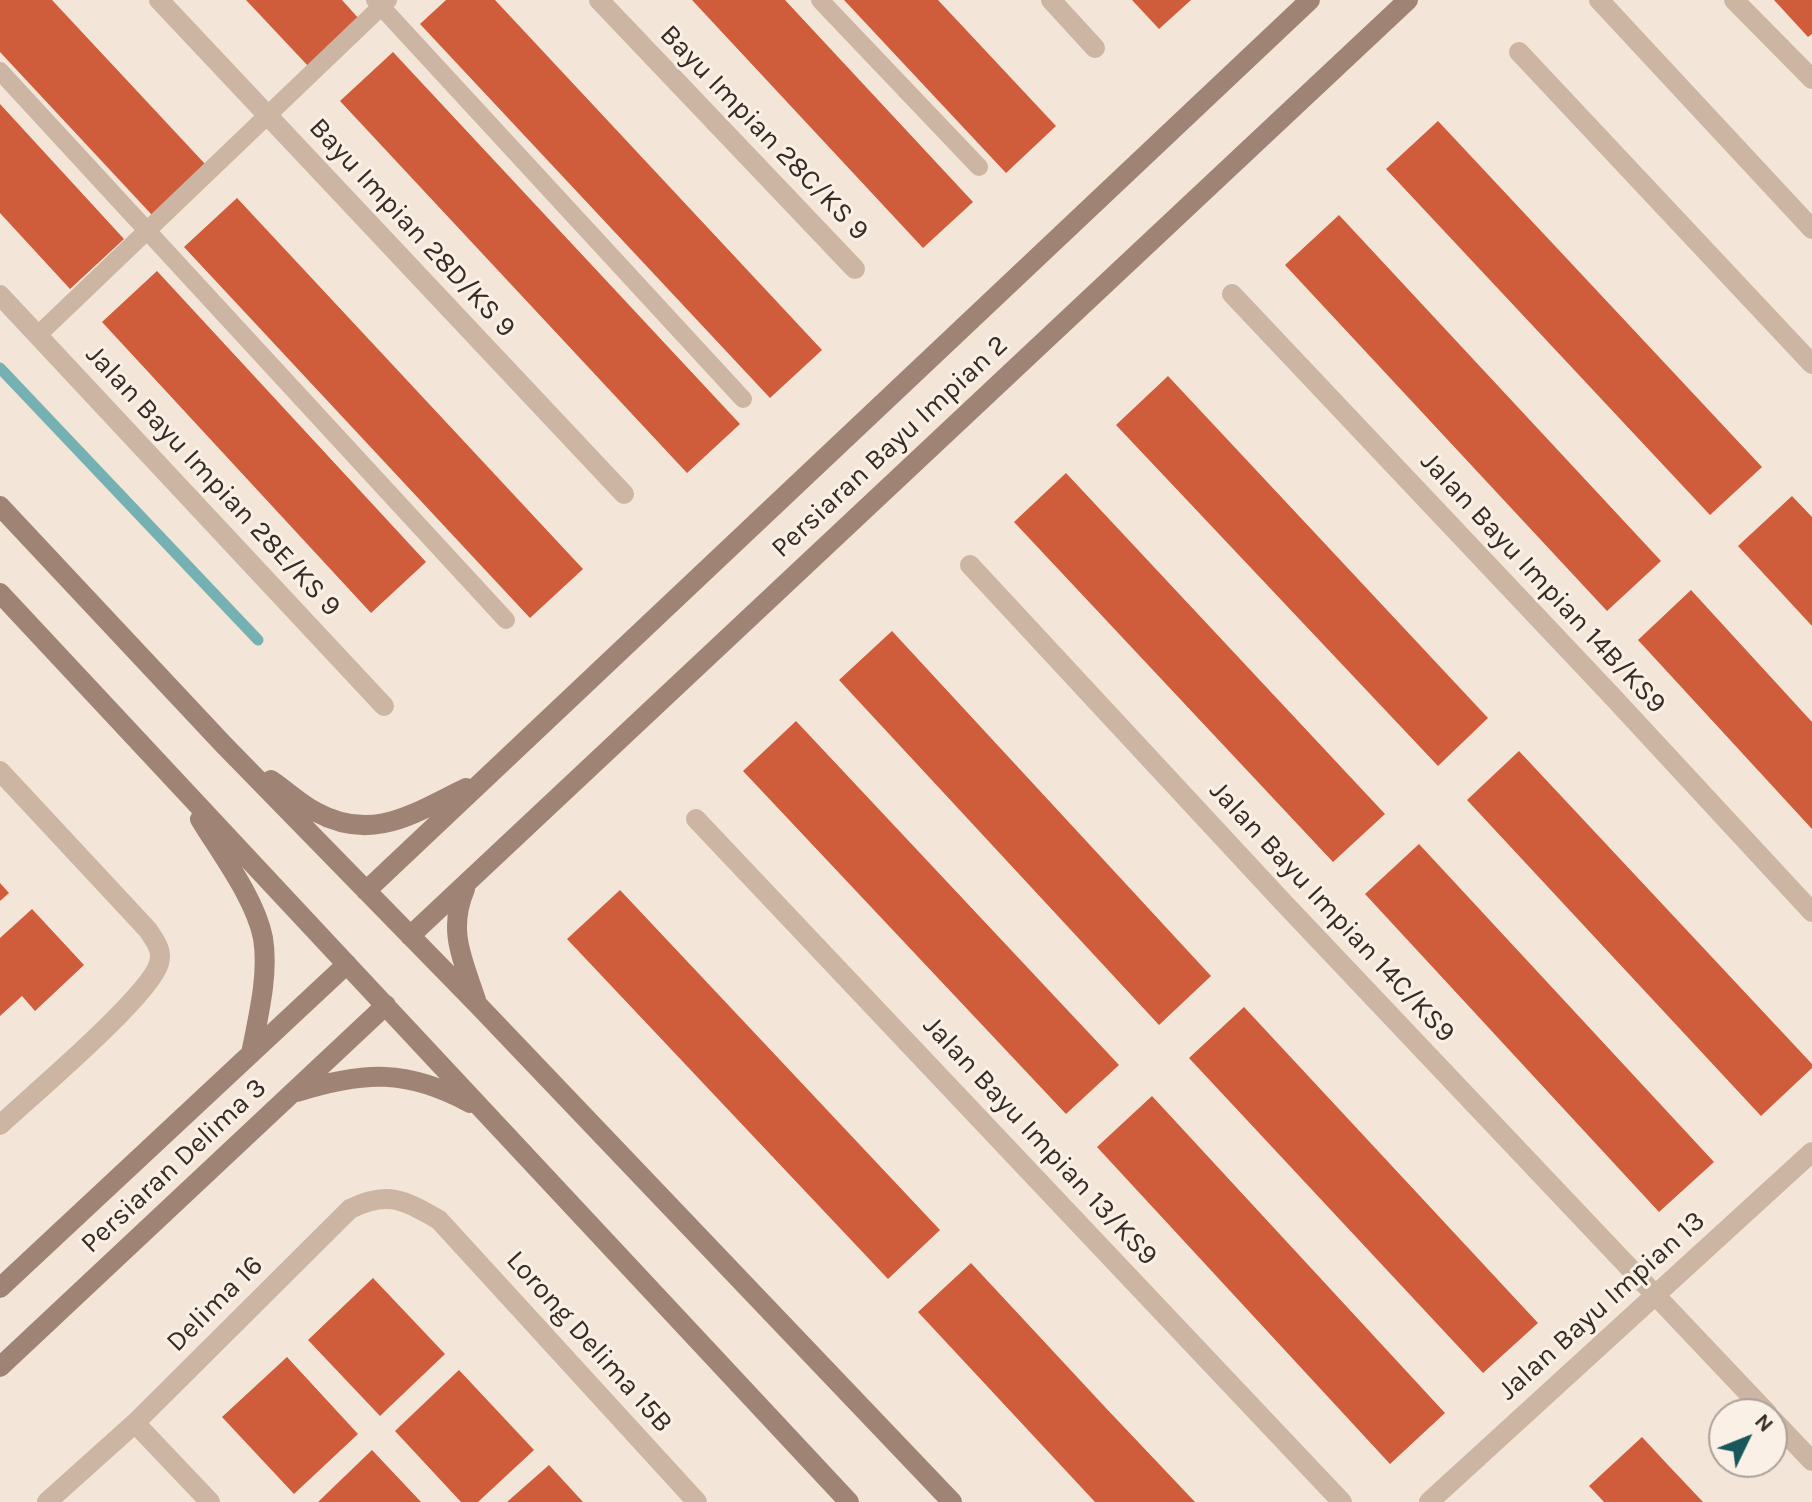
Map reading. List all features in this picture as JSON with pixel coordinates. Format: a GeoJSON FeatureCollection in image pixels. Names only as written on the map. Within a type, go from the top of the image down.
{"type":"FeatureCollection","features":[{"type":"Feature","properties":{"kind":"street","name":"Bayu Impian 28D/KS 9"},"geometry":{"type":"LineString","coordinates":[[159,0],[624,494]]}},
{"type":"Feature","properties":{"kind":"street","name":"Bayu Impian 28C/KS 9"},"geometry":{"type":"LineString","coordinates":[[599,0],[855,269]]}},
{"type":"Feature","properties":{"kind":"street"},"geometry":{"type":"LineString","coordinates":[[1051,0],[1095,48]]}},
{"type":"Feature","properties":{"kind":"street","name":"Persiaran Bayu Impian 2"},"geometry":{"type":"LineString","coordinates":[[366,891],[1310,0]]}},
{"type":"Feature","properties":{"kind":"street","name":"Persiaran Bayu Impian 2"},"geometry":{"type":"LineString","coordinates":[[410,936],[1408,0]]}},
{"type":"Feature","properties":{"kind":"street"},"geometry":{"type":"LineString","coordinates":[[1599,0],[1812,229]]}},
{"type":"Feature","properties":{"kind":"street"},"geometry":{"type":"LineString","coordinates":[[1734,0],[1812,79]]}},
{"type":"Feature","properties":{"kind":"street"},"geometry":{"type":"LineString","coordinates":[[1519,52],[1812,364]]}},
{"type":"Feature","properties":{"kind":"street","name":"Jalan Bayu Impian 14B/KS9"},"geometry":{"type":"LineString","coordinates":[[1232,294],[1812,912]]}},
{"type":"Feature","properties":{"kind":"street","name":"Jalan Bayu Impian 28E/KS 9"},"geometry":{"type":"LineString","coordinates":[[0,295],[384,706]]}},
{"type":"Feature","properties":{"kind":"street"},"geometry":{"type":"LineString","coordinates":[[0,506],[223,744],[478,1005],[952,1502]]}},
{"type":"Feature","properties":{"kind":"street","name":"Jalan Bayu Impian 14C/KS9"},"geometry":{"type":"LineString","coordinates":[[970,565],[1281,900],[1753,1398]]}},
{"type":"Feature","properties":{"kind":"street"},"geometry":{"type":"LineString","coordinates":[[0,593],[849,1502]]}},
{"type":"Feature","properties":{"kind":"street"},"geometry":{"type":"LineString","coordinates":[[223,744],[315,812],[347,825],[373,827],[400,820],[483,780]]}},
{"type":"Feature","properties":{"kind":"street"},"geometry":{"type":"LineString","coordinates":[[0,771],[148,930],[160,948],[159,964],[130,1003],[0,1125]]}},
{"type":"Feature","properties":{"kind":"street"},"geometry":{"type":"LineString","coordinates":[[181,785],[254,910],[263,939],[264,972],[251,1054]]}},
{"type":"Feature","properties":{"kind":"street","name":"Jalan Bayu Impian 13/KS9"},"geometry":{"type":"LineString","coordinates":[[696,819],[1342,1502]]}},
{"type":"Feature","properties":{"kind":"street"},"geometry":{"type":"LineString","coordinates":[[468,882],[457,908],[455,930],[478,1005]]}},
{"type":"Feature","properties":{"kind":"street","name":"Persiaran Delima 3"},"geometry":{"type":"LineString","coordinates":[[0,1288],[347,964]]}},
{"type":"Feature","properties":{"kind":"street","name":"Persiaran Delima 3"},"geometry":{"type":"LineString","coordinates":[[0,1367],[386,1005]]}},
{"type":"Feature","properties":{"kind":"street"},"geometry":{"type":"LineString","coordinates":[[293,1093],[353,1078],[385,1075],[442,1088],[485,1111]]}},
{"type":"Feature","properties":{"kind":"street","name":"Jalan Bayu Impian 13"},"geometry":{"type":"LineString","coordinates":[[1429,1502],[1812,1152]]}},
{"type":"Feature","properties":{"kind":"street","name":"Delima 16"},"geometry":{"type":"LineString","coordinates":[[47,1502],[135,1423],[350,1209],[370,1199],[389,1197],[439,1220]]}},
{"type":"Feature","properties":{"kind":"street","name":"Lorong Delima 15B"},"geometry":{"type":"LineString","coordinates":[[439,1220],[697,1502]]}},
{"type":"Feature","properties":{"kind":"street"},"geometry":{"type":"LineString","coordinates":[[135,1423],[210,1502]]}},
{"type":"Feature","properties":{"kind":"street"},"geometry":{"type":"LineString","coordinates":[[1788,1436],[1812,1461]]}},
{"type":"Feature","properties":{"kind":"lane"},"geometry":{"type":"LineString","coordinates":[[820,0],[979,167]]}},
{"type":"Feature","properties":{"kind":"lane"},"geometry":{"type":"LineString","coordinates":[[38,335],[381,2],[743,399]]}},
{"type":"Feature","properties":{"kind":"lane"},"geometry":{"type":"LineString","coordinates":[[0,71],[506,620]]}},
{"type":"Feature","properties":{"kind":"building"},"geometry":{"type":"Polygon","coordinates":[[[0,0],[52,0],[206,165],[152,215],[0,52],[0,0]]]}},
{"type":"Feature","properties":{"kind":"building"},"geometry":{"type":"Polygon","coordinates":[[[246,0],[342,0],[360,20],[309,67],[246,0]]]}},
{"type":"Feature","properties":{"kind":"building"},"geometry":{"type":"Polygon","coordinates":[[[446,0],[495,0],[822,350],[770,398],[420,24],[446,0]]]}},
{"type":"Feature","properties":{"kind":"building"},"geometry":{"type":"Polygon","coordinates":[[[692,0],[785,0],[973,202],[923,248],[692,0]]]}},
{"type":"Feature","properties":{"kind":"building"},"geometry":{"type":"Polygon","coordinates":[[[844,0],[938,0],[1056,126],[1006,173],[844,0]]]}},
{"type":"Feature","properties":{"kind":"building"},"geometry":{"type":"Polygon","coordinates":[[[1132,0],[1191,0],[1159,29],[1132,0]]]}},
{"type":"Feature","properties":{"kind":"building"},"geometry":{"type":"Polygon","coordinates":[[[1774,0],[1812,0],[1812,34],[1808,37],[1774,0]]]}},
{"type":"Feature","properties":{"kind":"building"},"geometry":{"type":"Polygon","coordinates":[[[393,52],[740,424],[687,473],[340,101],[393,52]]]}},
{"type":"Feature","properties":{"kind":"building"},"geometry":{"type":"Polygon","coordinates":[[[0,104],[124,239],[70,289],[0,213],[0,104]]]}},
{"type":"Feature","properties":{"kind":"building"},"geometry":{"type":"Polygon","coordinates":[[[1438,121],[1762,467],[1710,515],[1386,169],[1438,121]]]}},
{"type":"Feature","properties":{"kind":"building"},"geometry":{"type":"Polygon","coordinates":[[[237,198],[583,569],[530,618],[184,247],[237,198]]]}},
{"type":"Feature","properties":{"kind":"building"},"geometry":{"type":"Polygon","coordinates":[[[1339,215],[1661,561],[1607,611],[1285,265],[1339,215]]]}},
{"type":"Feature","properties":{"kind":"building"},"geometry":{"type":"Polygon","coordinates":[[[157,271],[426,562],[371,613],[102,322],[157,271]]]}},
{"type":"Feature","properties":{"kind":"building"},"geometry":{"type":"Polygon","coordinates":[[[1168,376],[1488,718],[1438,766],[1116,425],[1168,376]]]}},
{"type":"Feature","properties":{"kind":"building"},"geometry":{"type":"Polygon","coordinates":[[[1066,473],[1385,814],[1333,862],[1014,522],[1066,473]]]}},
{"type":"Feature","properties":{"kind":"building"},"geometry":{"type":"Polygon","coordinates":[[[1792,496],[1812,517],[1812,626],[1738,546],[1792,496]]]}},
{"type":"Feature","properties":{"kind":"building"},"geometry":{"type":"Polygon","coordinates":[[[1691,590],[1812,722],[1812,829],[1638,640],[1691,590]]]}},
{"type":"Feature","properties":{"kind":"building"},"geometry":{"type":"Polygon","coordinates":[[[892,631],[1211,976],[1159,1025],[839,680],[892,631]]]}},
{"type":"Feature","properties":{"kind":"building"},"geometry":{"type":"Polygon","coordinates":[[[796,721],[1119,1065],[1066,1114],[743,771],[796,721]]]}},
{"type":"Feature","properties":{"kind":"building"},"geometry":{"type":"Polygon","coordinates":[[[1519,751],[1812,1064],[1812,1068],[1761,1116],[1467,800],[1519,751]]]}},
{"type":"Feature","properties":{"kind":"building"},"geometry":{"type":"Polygon","coordinates":[[[1419,844],[1714,1162],[1659,1212],[1365,894],[1419,844]]]}},
{"type":"Feature","properties":{"kind":"building"},"geometry":{"type":"Polygon","coordinates":[[[0,883],[9,893],[0,901],[0,883]]]}},
{"type":"Feature","properties":{"kind":"building"},"geometry":{"type":"Polygon","coordinates":[[[620,890],[940,1230],[888,1279],[567,939],[620,890]]]}},
{"type":"Feature","properties":{"kind":"building"},"geometry":{"type":"Polygon","coordinates":[[[32,909],[84,965],[35,1011],[22,996],[0,1016],[0,938],[32,909]]]}},
{"type":"Feature","properties":{"kind":"building"},"geometry":{"type":"Polygon","coordinates":[[[1244,1007],[1538,1323],[1483,1373],[1189,1058],[1244,1007]]]}},
{"type":"Feature","properties":{"kind":"building"},"geometry":{"type":"Polygon","coordinates":[[[1152,1096],[1445,1413],[1390,1464],[1097,1147],[1152,1096]]]}},
{"type":"Feature","properties":{"kind":"building"},"geometry":{"type":"Polygon","coordinates":[[[971,1263],[1195,1502],[1095,1502],[918,1312],[971,1263]]]}},
{"type":"Feature","properties":{"kind":"building"},"geometry":{"type":"Polygon","coordinates":[[[373,1278],[445,1354],[380,1416],[308,1340],[373,1278]]]}},
{"type":"Feature","properties":{"kind":"building"},"geometry":{"type":"Polygon","coordinates":[[[287,1357],[358,1434],[294,1494],[222,1417],[287,1357]]]}},
{"type":"Feature","properties":{"kind":"building"},"geometry":{"type":"Polygon","coordinates":[[[459,1370],[534,1450],[478,1502],[461,1502],[395,1431],[459,1370]]]}},
{"type":"Feature","properties":{"kind":"building"},"geometry":{"type":"Polygon","coordinates":[[[1642,1437],[1703,1502],[1604,1502],[1589,1486],[1642,1437]]]}},
{"type":"Feature","properties":{"kind":"building"},"geometry":{"type":"Polygon","coordinates":[[[372,1450],[421,1502],[318,1502],[372,1450]]]}},
{"type":"Feature","properties":{"kind":"building"},"geometry":{"type":"Polygon","coordinates":[[[549,1465],[583,1502],[507,1502],[549,1465]]]}},
{"type":"Feature","properties":{"kind":"waterway"},"geometry":{"type":"LineString","coordinates":[[0,368],[258,640]]}}]}
